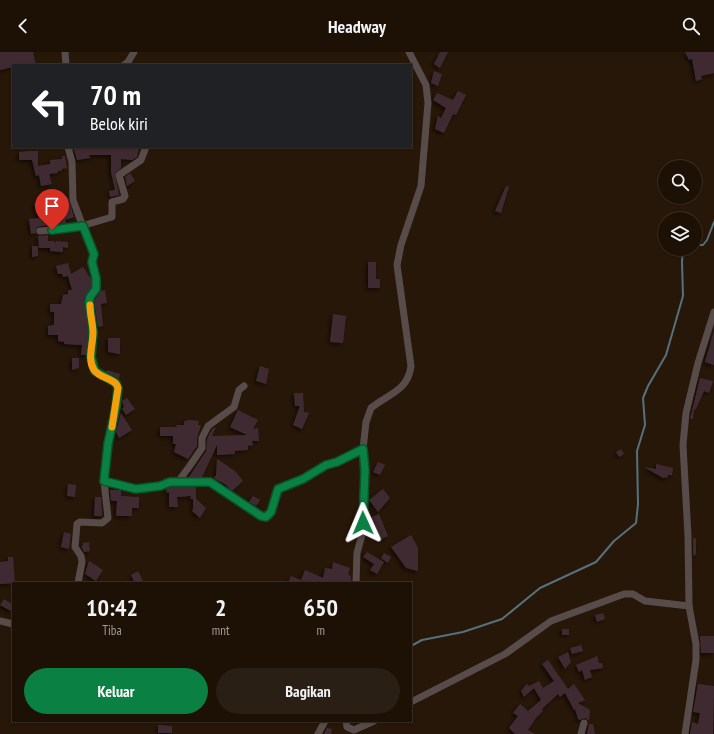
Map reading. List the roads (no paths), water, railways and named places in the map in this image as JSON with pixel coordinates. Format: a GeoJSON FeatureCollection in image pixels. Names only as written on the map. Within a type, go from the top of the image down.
{"type":"FeatureCollection","features":[{"type":"Feature","properties":{"kind":"street"},"geometry":{"type":"LineString","coordinates":[[65,52],[66,64]]}},
{"type":"Feature","properties":{"kind":"street"},"geometry":{"type":"LineString","coordinates":[[125,64],[134,52]]}},
{"type":"Feature","properties":{"kind":"street"},"geometry":{"type":"LineString","coordinates":[[356,582],[357,553],[363,531],[365,470],[363,449],[366,422],[372,406],[399,389],[409,376],[411,366],[397,265],[403,239],[421,186],[428,103],[426,85],[409,52]]}},
{"type":"Feature","properties":{"kind":"street"},"geometry":{"type":"LineString","coordinates":[[68,148],[72,162],[72,195],[94,254],[92,262],[96,278],[96,289],[90,297],[89,302],[93,331],[92,362],[95,371],[116,383],[118,388],[116,407],[108,444],[104,481],[107,520],[100,523],[80,522],[76,524],[75,547],[82,559],[78,582]]}},
{"type":"Feature","properties":{"kind":"street"},"geometry":{"type":"LineString","coordinates":[[40,231],[83,226],[113,216],[111,202],[125,196],[119,175],[132,168],[141,160],[146,148]]}},
{"type":"Feature","properties":{"kind":"street"},"geometry":{"type":"LineString","coordinates":[[684,734],[696,660],[696,637],[689,606],[688,536],[683,445],[686,413],[696,370],[714,312]]}},
{"type":"Feature","properties":{"kind":"street"},"geometry":{"type":"LineString","coordinates":[[177,483],[200,450],[202,438],[208,426],[233,408],[239,390],[244,386]]}},
{"type":"Feature","properties":{"kind":"street"},"geometry":{"type":"LineString","coordinates":[[104,481],[136,489],[177,483],[210,482],[261,516],[266,517],[271,512],[278,489],[303,479],[326,465],[337,462],[363,449]]}},
{"type":"Feature","properties":{"kind":"street"},"geometry":{"type":"LineString","coordinates":[[412,701],[505,654],[552,621],[586,607],[628,594],[633,594],[646,601],[689,606]]}},
{"type":"Feature","properties":{"kind":"street"},"geometry":{"type":"LineString","coordinates":[[0,621],[12,624]]}},
{"type":"Feature","properties":{"kind":"street"},"geometry":{"type":"LineString","coordinates":[[318,734],[325,722]]}},
{"type":"Feature","properties":{"kind":"street"},"geometry":{"type":"LineString","coordinates":[[346,722],[347,727],[354,730],[372,722]]}},
{"type":"Feature","properties":{"kind":"street"},"geometry":{"type":"LineString","coordinates":[[581,734],[584,723]]}},
{"type":"Feature","properties":{"kind":"waterway"},"geometry":{"type":"LineString","coordinates":[[702,245],[707,240],[714,222]]}},
{"type":"Feature","properties":{"kind":"waterway"},"geometry":{"type":"LineString","coordinates":[[412,645],[422,640],[463,632],[502,619],[540,588],[596,562],[614,541],[636,523],[638,504],[637,451],[645,425],[643,398],[648,386],[666,355],[683,296],[682,256]]}}]}
